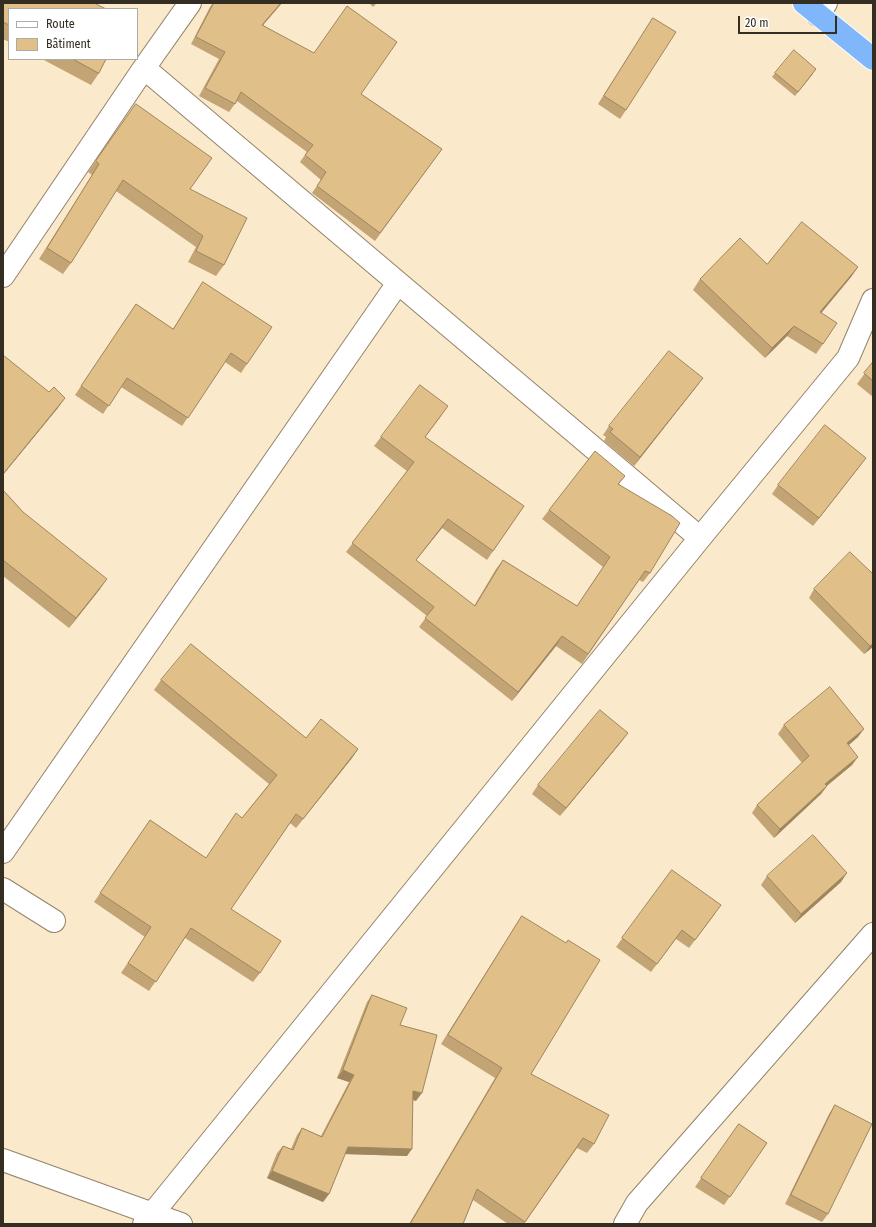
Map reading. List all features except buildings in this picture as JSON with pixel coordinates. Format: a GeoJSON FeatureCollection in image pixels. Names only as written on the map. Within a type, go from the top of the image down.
{"type":"FeatureCollection","features":[{"type":"Feature","properties":{"kind":"highway"},"geometry":{"type":"LineString","coordinates":[[816,7],[873,59]]}},
{"type":"Feature","properties":{"kind":"street"},"geometry":{"type":"LineString","coordinates":[[3,276],[144,68],[190,3]]}},
{"type":"Feature","properties":{"kind":"street"},"geometry":{"type":"LineString","coordinates":[[144,68],[700,538]]}},
{"type":"Feature","properties":{"kind":"street"},"geometry":{"type":"LineString","coordinates":[[3,852],[398,283]]}},
{"type":"Feature","properties":{"kind":"street"},"geometry":{"type":"LineString","coordinates":[[148,1219],[700,538],[848,358],[873,300]]}},
{"type":"Feature","properties":{"kind":"street"},"geometry":{"type":"LineString","coordinates":[[3,889],[54,920]]}},
{"type":"Feature","properties":{"kind":"street"},"geometry":{"type":"LineString","coordinates":[[625,1224],[637,1203],[873,934]]}},
{"type":"Feature","properties":{"kind":"street"},"geometry":{"type":"LineString","coordinates":[[3,1160],[148,1219],[181,1224]]}}]}
